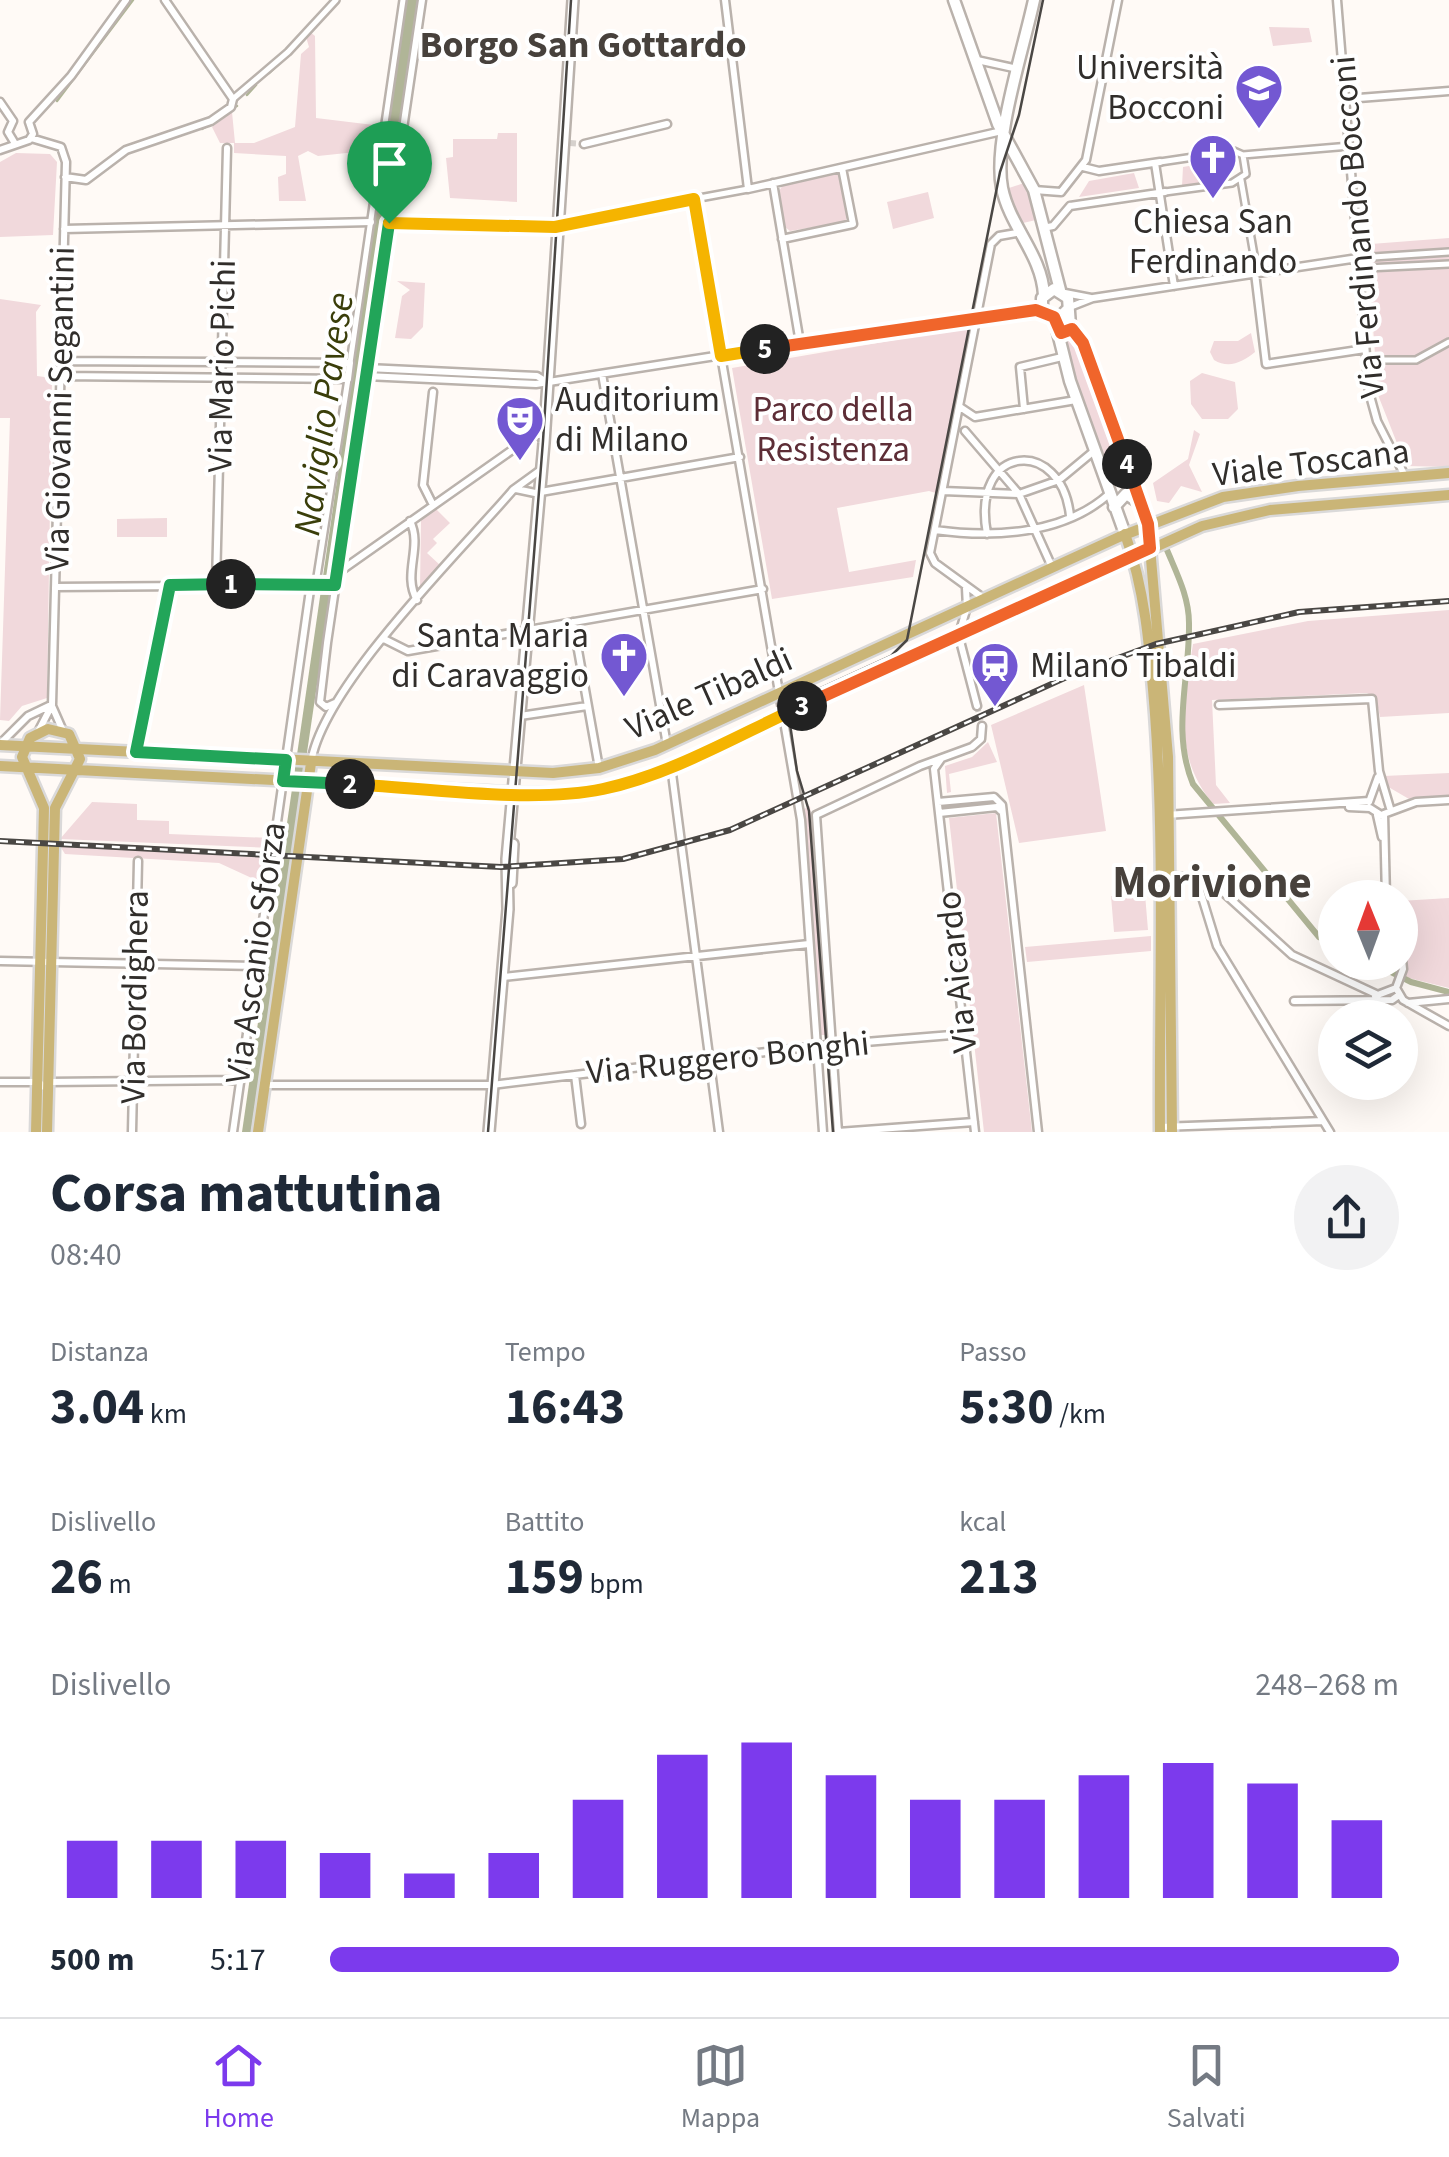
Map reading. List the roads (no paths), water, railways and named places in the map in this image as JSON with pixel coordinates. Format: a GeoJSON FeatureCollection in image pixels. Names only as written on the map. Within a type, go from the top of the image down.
{"type":"FeatureCollection","features":[{"type":"Feature","properties":{"kind":"main road"},"geometry":{"type":"LineString","coordinates":[[954,0],[992,108],[1034,190],[1068,308],[1062,357],[1140,580],[1164,816]]}},
{"type":"Feature","properties":{"kind":"main road"},"geometry":{"type":"LineString","coordinates":[[1034,0],[1011,110],[1002,131],[1002,182],[1042,278],[1043,298],[1050,316],[1083,343],[1150,536],[1164,816],[1166,1129]]}},
{"type":"Feature","properties":{"kind":"main road"},"geometry":{"type":"LineString","coordinates":[[1002,182],[1012,169],[1026,171]]}},
{"type":"Feature","properties":{"kind":"main road"},"geometry":{"type":"LineString","coordinates":[[1022,232],[1044,228]]}},
{"type":"Feature","properties":{"kind":"main road"},"geometry":{"type":"LineString","coordinates":[[1043,298],[1062,292]]}},
{"type":"Feature","properties":{"kind":"main road"},"geometry":{"type":"LineString","coordinates":[[1050,316],[1068,308]]}},
{"type":"Feature","properties":{"kind":"main road","name":"Viale Toscana"},"geometry":{"type":"LineString","coordinates":[[1129,545],[1223,497],[1449,473]]}},
{"type":"Feature","properties":{"kind":"main road"},"geometry":{"type":"LineString","coordinates":[[1107,489],[1121,488],[1132,476]]}},
{"type":"Feature","properties":{"kind":"main road"},"geometry":{"type":"LineString","coordinates":[[1114,507],[1126,494],[1140,502]]}},
{"type":"Feature","properties":{"kind":"main road","name":"Viale Toscana"},"geometry":{"type":"LineString","coordinates":[[1129,545],[1150,536],[1248,514],[1449,496]]}},
{"type":"Feature","properties":{"kind":"main road","name":"Viale Tibaldi"},"geometry":{"type":"LineString","coordinates":[[0,745],[516,772],[569,773],[598,768],[666,745],[1053,568],[1129,545]]}},
{"type":"Feature","properties":{"kind":"main road","name":"Viale Tibaldi"},"geometry":{"type":"LineString","coordinates":[[4,766],[515,792],[602,789],[671,766],[958,636],[1129,545]]}},
{"type":"Feature","properties":{"kind":"main road"},"geometry":{"type":"LineString","coordinates":[[1140,580],[1145,587],[1154,584]]}},
{"type":"Feature","properties":{"kind":"main road"},"geometry":{"type":"LineString","coordinates":[[47,1132],[44,1082],[49,808],[24,767],[25,746],[38,732],[64,731],[79,749],[78,770],[49,808]]}},
{"type":"Feature","properties":{"kind":"main road","name":"Via Ascanio Sforza"},"geometry":{"type":"LineString","coordinates":[[258,1132],[309,762]]}},
{"type":"Feature","properties":{"kind":"main road"},"geometry":{"type":"LineString","coordinates":[[34,781],[49,786],[64,784]]}},
{"type":"Feature","properties":{"kind":"main road"},"geometry":{"type":"LineString","coordinates":[[36,1132],[44,1082]]}},
{"type":"Feature","properties":{"kind":"street"},"geometry":{"type":"LineString","coordinates":[[29,122],[126,0]]}},
{"type":"Feature","properties":{"kind":"street"},"geometry":{"type":"LineString","coordinates":[[165,0],[233,98]]}},
{"type":"Feature","properties":{"kind":"street"},"geometry":{"type":"LineString","coordinates":[[31,138],[61,147],[65,177],[90,178],[126,150],[211,121],[231,107],[233,98],[288,52],[336,0]]}},
{"type":"Feature","properties":{"kind":"street"},"geometry":{"type":"LineString","coordinates":[[232,1132],[403,0]]}},
{"type":"Feature","properties":{"kind":"street"},"geometry":{"type":"LineString","coordinates":[[335,703],[328,708],[320,700],[333,584],[338,572],[422,0]]}},
{"type":"Feature","properties":{"kind":"street"},"geometry":{"type":"LineString","coordinates":[[489,1132],[508,910],[506,871],[542,469],[573,0]]}},
{"type":"Feature","properties":{"kind":"street"},"geometry":{"type":"LineString","coordinates":[[725,0],[748,188]]}},
{"type":"Feature","properties":{"kind":"street"},"geometry":{"type":"LineString","coordinates":[[1034,190],[1061,192],[1082,168],[1118,0]]}},
{"type":"Feature","properties":{"kind":"street","name":"Via Ferdinando Bocconi"},"geometry":{"type":"LineString","coordinates":[[1338,0],[1370,401],[1390,452],[1406,477]]}},
{"type":"Feature","properties":{"kind":"street"},"geometry":{"type":"LineString","coordinates":[[972,58],[1020,69]]}},
{"type":"Feature","properties":{"kind":"street"},"geometry":{"type":"LineString","coordinates":[[1346,99],[1449,90]]}},
{"type":"Feature","properties":{"kind":"street"},"geometry":{"type":"LineString","coordinates":[[0,102],[14,121],[29,122]]}},
{"type":"Feature","properties":{"kind":"street"},"geometry":{"type":"LineString","coordinates":[[992,108],[1011,110]]}},
{"type":"Feature","properties":{"kind":"street"},"geometry":{"type":"LineString","coordinates":[[14,121],[8,132],[14,142]]}},
{"type":"Feature","properties":{"kind":"street"},"geometry":{"type":"LineString","coordinates":[[29,122],[31,138]]}},
{"type":"Feature","properties":{"kind":"street"},"geometry":{"type":"LineString","coordinates":[[584,144],[668,124]]}},
{"type":"Feature","properties":{"kind":"street"},"geometry":{"type":"LineString","coordinates":[[389,223],[555,227],[1002,131]]}},
{"type":"Feature","properties":{"kind":"street"},"geometry":{"type":"LineString","coordinates":[[0,150],[14,142],[24,144],[31,138]]}},
{"type":"Feature","properties":{"kind":"street"},"geometry":{"type":"LineString","coordinates":[[1082,168],[1099,171],[1234,151],[1243,155],[1350,146]]}},
{"type":"Feature","properties":{"kind":"street","name":"Via Mario Pichi"},"geometry":{"type":"LineString","coordinates":[[216,584],[227,148]]}},
{"type":"Feature","properties":{"kind":"street"},"geometry":{"type":"LineString","coordinates":[[1243,155],[1247,168],[1241,179],[1242,209],[1255,261]]}},
{"type":"Feature","properties":{"kind":"street"},"geometry":{"type":"LineString","coordinates":[[1158,162],[1174,286]]}},
{"type":"Feature","properties":{"kind":"street"},"geometry":{"type":"LineString","coordinates":[[782,239],[853,224],[842,168]]}},
{"type":"Feature","properties":{"kind":"street","name":"Via Giovanni Segantini"},"geometry":{"type":"LineString","coordinates":[[52,704],[65,177]]}},
{"type":"Feature","properties":{"kind":"street"},"geometry":{"type":"LineString","coordinates":[[1044,228],[1053,226],[1070,206],[1241,179]]}},
{"type":"Feature","properties":{"kind":"street"},"geometry":{"type":"LineString","coordinates":[[774,183],[800,344]]}},
{"type":"Feature","properties":{"kind":"street"},"geometry":{"type":"LineString","coordinates":[[1061,192],[1070,206]]}},
{"type":"Feature","properties":{"kind":"street"},"geometry":{"type":"LineString","coordinates":[[1236,197],[1244,196]]}},
{"type":"Feature","properties":{"kind":"street"},"geometry":{"type":"LineString","coordinates":[[694,199],[764,590],[800,820],[822,1132]]}},
{"type":"Feature","properties":{"kind":"street"},"geometry":{"type":"LineString","coordinates":[[64,229],[371,222]]}},
{"type":"Feature","properties":{"kind":"street"},"geometry":{"type":"LineString","coordinates":[[984,599],[931,558],[993,240],[1022,232]]}},
{"type":"Feature","properties":{"kind":"street"},"geometry":{"type":"LineString","coordinates":[[1068,308],[1093,298],[1255,273],[1358,258],[1449,252]]}},
{"type":"Feature","properties":{"kind":"street"},"geometry":{"type":"LineString","coordinates":[[1434,253],[1435,264]]}},
{"type":"Feature","properties":{"kind":"street"},"geometry":{"type":"LineString","coordinates":[[1366,268],[1449,264]]}},
{"type":"Feature","properties":{"kind":"street"},"geometry":{"type":"LineString","coordinates":[[1255,273],[1266,364],[1365,349]]}},
{"type":"Feature","properties":{"kind":"street"},"geometry":{"type":"LineString","coordinates":[[1062,292],[1093,298]]}},
{"type":"Feature","properties":{"kind":"street"},"geometry":{"type":"LineString","coordinates":[[982,295],[998,313]]}},
{"type":"Feature","properties":{"kind":"street"},"geometry":{"type":"LineString","coordinates":[[1028,309],[1043,298]]}},
{"type":"Feature","properties":{"kind":"street"},"geometry":{"type":"LineString","coordinates":[[367,372],[546,381],[978,315],[1028,309],[1050,316]]}},
{"type":"Feature","properties":{"kind":"street"},"geometry":{"type":"LineString","coordinates":[[1374,360],[1416,360],[1449,342]]}},
{"type":"Feature","properties":{"kind":"street"},"geometry":{"type":"LineString","coordinates":[[1024,409],[1019,368],[1062,357]]}},
{"type":"Feature","properties":{"kind":"street"},"geometry":{"type":"LineString","coordinates":[[61,361],[350,363]]}},
{"type":"Feature","properties":{"kind":"street"},"geometry":{"type":"LineString","coordinates":[[602,374],[666,745]]}},
{"type":"Feature","properties":{"kind":"street"},"geometry":{"type":"LineString","coordinates":[[61,376],[348,379]]}},
{"type":"Feature","properties":{"kind":"street"},"geometry":{"type":"LineString","coordinates":[[433,392],[423,485],[434,505]]}},
{"type":"Feature","properties":{"kind":"street"},"geometry":{"type":"LineString","coordinates":[[960,407],[969,416],[980,416],[1077,399]]}},
{"type":"Feature","properties":{"kind":"street"},"geometry":{"type":"LineString","coordinates":[[954,437],[980,416]]}},
{"type":"Feature","properties":{"kind":"street"},"geometry":{"type":"LineString","coordinates":[[965,431],[1019,494],[1053,568]]}},
{"type":"Feature","properties":{"kind":"street"},"geometry":{"type":"LineString","coordinates":[[338,572],[532,436],[544,434]]}},
{"type":"Feature","properties":{"kind":"street"},"geometry":{"type":"LineString","coordinates":[[943,491],[984,496],[1019,494],[1058,480],[1094,451]]}},
{"type":"Feature","properties":{"kind":"street"},"geometry":{"type":"LineString","coordinates":[[1384,479],[1391,468],[1390,452]]}},
{"type":"Feature","properties":{"kind":"street"},"geometry":{"type":"LineString","coordinates":[[515,489],[540,491],[740,457]]}},
{"type":"Feature","properties":{"kind":"street"},"geometry":{"type":"LineString","coordinates":[[987,534],[984,496],[1000,468],[1028,462],[1046,467],[1058,480],[1070,516]]}},
{"type":"Feature","properties":{"kind":"street"},"geometry":{"type":"LineString","coordinates":[[309,762],[335,703],[384,639],[515,489],[542,469]]}},
{"type":"Feature","properties":{"kind":"street"},"geometry":{"type":"LineString","coordinates":[[935,530],[987,534],[1035,528],[1070,516],[1107,489]]}},
{"type":"Feature","properties":{"kind":"street"},"geometry":{"type":"LineString","coordinates":[[410,521],[415,539],[410,585],[418,600]]}},
{"type":"Feature","properties":{"kind":"street"},"geometry":{"type":"LineString","coordinates":[[55,587],[333,584]]}},
{"type":"Feature","properties":{"kind":"street"},"geometry":{"type":"LineString","coordinates":[[136,752],[170,585]]}},
{"type":"Feature","properties":{"kind":"street"},"geometry":{"type":"LineString","coordinates":[[965,586],[966,608],[958,636],[977,706]]}},
{"type":"Feature","properties":{"kind":"street"},"geometry":{"type":"LineString","coordinates":[[384,639],[408,651],[764,590]]}},
{"type":"Feature","properties":{"kind":"street"},"geometry":{"type":"LineString","coordinates":[[940,620],[958,636]]}},
{"type":"Feature","properties":{"kind":"street"},"geometry":{"type":"LineString","coordinates":[[574,622],[598,768]]}},
{"type":"Feature","properties":{"kind":"street"},"geometry":{"type":"LineString","coordinates":[[1219,705],[1372,699],[1385,806],[1385,880]]}},
{"type":"Feature","properties":{"kind":"street"},"geometry":{"type":"LineString","coordinates":[[52,704],[64,731]]}},
{"type":"Feature","properties":{"kind":"street"},"geometry":{"type":"LineString","coordinates":[[38,732],[52,704]]}},
{"type":"Feature","properties":{"kind":"street"},"geometry":{"type":"LineString","coordinates":[[0,745],[28,716],[52,704]]}},
{"type":"Feature","properties":{"kind":"street"},"geometry":{"type":"LineString","coordinates":[[520,716],[588,706]]}},
{"type":"Feature","properties":{"kind":"street"},"geometry":{"type":"LineString","coordinates":[[974,1122],[838,1132],[816,819],[822,809],[979,743],[982,726]]}},
{"type":"Feature","properties":{"kind":"street"},"geometry":{"type":"LineString","coordinates":[[920,766],[934,769],[946,755]]}},
{"type":"Feature","properties":{"kind":"street"},"geometry":{"type":"LineString","coordinates":[[671,766],[719,1132]]}},
{"type":"Feature","properties":{"kind":"street","name":"Via Aicardo"},"geometry":{"type":"LineString","coordinates":[[934,769],[975,1132]]}},
{"type":"Feature","properties":{"kind":"street"},"geometry":{"type":"LineString","coordinates":[[1371,801],[1379,771]]}},
{"type":"Feature","properties":{"kind":"street"},"geometry":{"type":"LineString","coordinates":[[938,802],[994,797],[1002,805],[1038,1132]]}},
{"type":"Feature","properties":{"kind":"street"},"geometry":{"type":"LineString","coordinates":[[1164,816],[1371,801],[1385,806],[1449,800]]}},
{"type":"Feature","properties":{"kind":"street"},"geometry":{"type":"LineString","coordinates":[[1371,801],[1385,806]]}},
{"type":"Feature","properties":{"kind":"street"},"geometry":{"type":"LineString","coordinates":[[939,812],[997,807],[1004,814]]}},
{"type":"Feature","properties":{"kind":"street","name":"Via Bordighera"},"geometry":{"type":"LineString","coordinates":[[132,1132],[138,861]]}},
{"type":"Feature","properties":{"kind":"street"},"geometry":{"type":"LineString","coordinates":[[1164,876],[1189,877],[1198,884],[1217,946],[1330,1132]]}},
{"type":"Feature","properties":{"kind":"street"},"geometry":{"type":"LineString","coordinates":[[1198,884],[1214,884],[1292,955],[1373,996]]}},
{"type":"Feature","properties":{"kind":"street"},"geometry":{"type":"LineString","coordinates":[[503,977],[810,944]]}},
{"type":"Feature","properties":{"kind":"street"},"geometry":{"type":"LineString","coordinates":[[0,961],[256,966]]}},
{"type":"Feature","properties":{"kind":"street"},"geometry":{"type":"LineString","coordinates":[[1394,991],[1398,980]]}},
{"type":"Feature","properties":{"kind":"street"},"geometry":{"type":"LineString","coordinates":[[1294,1001],[1394,991]]}},
{"type":"Feature","properties":{"kind":"street"},"geometry":{"type":"LineString","coordinates":[[1394,991],[1404,1000]]}},
{"type":"Feature","properties":{"kind":"street"},"geometry":{"type":"LineString","coordinates":[[1418,1003],[1449,999]]}},
{"type":"Feature","properties":{"kind":"street"},"geometry":{"type":"LineString","coordinates":[[1434,1002],[1435,1018]]}},
{"type":"Feature","properties":{"kind":"street"},"geometry":{"type":"LineString","coordinates":[[1418,1009],[1449,1026]]}},
{"type":"Feature","properties":{"kind":"street","name":"Via Ruggero Bonghi"},"geometry":{"type":"LineString","coordinates":[[265,1085],[493,1085],[816,1046],[964,1034]]}},
{"type":"Feature","properties":{"kind":"street"},"geometry":{"type":"LineString","coordinates":[[574,1075],[580,1124]]}},
{"type":"Feature","properties":{"kind":"street"},"geometry":{"type":"LineString","coordinates":[[0,1082],[240,1080]]}},
{"type":"Feature","properties":{"kind":"street"},"geometry":{"type":"LineString","coordinates":[[1166,1129],[1323,1122]]}},
{"type":"Feature","properties":{"kind":"waterway"},"geometry":{"type":"LineString","coordinates":[[57,101],[133,0]]}},
{"type":"Feature","properties":{"kind":"waterway"},"geometry":{"type":"LineString","coordinates":[[269,73],[300,44]]}},
{"type":"Feature","properties":{"kind":"waterway"},"geometry":{"type":"LineString","coordinates":[[247,95],[256,85]]}},
{"type":"Feature","properties":{"kind":"waterway"},"geometry":{"type":"LineString","coordinates":[[213,123],[231,111]]}},
{"type":"Feature","properties":{"kind":"waterway"},"geometry":{"type":"LineString","coordinates":[[202,129],[211,124]]}},
{"type":"Feature","properties":{"kind":"waterway"},"geometry":{"type":"LineString","coordinates":[[1167,550],[1187,604],[1189,644],[1182,724],[1193,784],[1318,936]]}},
{"type":"Feature","properties":{"kind":"waterway"},"geometry":{"type":"LineString","coordinates":[[1407,980],[1449,992]]}},
{"type":"Feature","properties":{"kind":"tunnel"},"geometry":{"type":"LineString","coordinates":[[570,143],[584,144]]}},
{"type":"Feature","properties":{"kind":"tunnel"},"geometry":{"type":"LineString","coordinates":[[977,706],[982,726]]}},
{"type":"Feature","properties":{"kind":"tram line"},"geometry":{"type":"LineString","coordinates":[[488,1132],[543,441],[571,0]]}},
{"type":"Feature","properties":{"kind":"tram line"},"geometry":{"type":"LineString","coordinates":[[833,1132],[809,811],[797,771],[788,711],[797,699],[891,656],[907,640],[1000,172],[1019,115],[1043,0]]}},
{"type":"Feature","properties":{"kind":"railway"},"geometry":{"type":"LineString","coordinates":[[0,841],[501,867],[623,859],[730,830],[1069,676],[1156,644],[1299,612],[1449,601]]}},
{"type":"Feature","properties":{"kind":"place","name":"Università Bocconi"},"geometry":{"type":"Point","coordinates":[1259,130]}},
{"type":"Feature","properties":{"kind":"place","name":"Chiesa San Ferdinando"},"geometry":{"type":"Point","coordinates":[1213,200]}},
{"type":"Feature","properties":{"kind":"place","name":"Auditorium di Milano"},"geometry":{"type":"Point","coordinates":[520,462]}},
{"type":"Feature","properties":{"kind":"place","name":"Santa Maria di Caravaggio"},"geometry":{"type":"Point","coordinates":[624,698]}},
{"type":"Feature","properties":{"kind":"place","name":"Milano Tibaldi"},"geometry":{"type":"Point","coordinates":[995,708]}},
{"type":"Feature","properties":{"kind":"district","name":"Borgo San Gottardo"},"geometry":{"type":"Point","coordinates":[583,45]}},
{"type":"Feature","properties":{"kind":"district","name":"Morivione"},"geometry":{"type":"Point","coordinates":[1212,883]}},
{"type":"Feature","properties":{"kind":"park label","name":"Parco della Resistenza"},"geometry":{"type":"Point","coordinates":[833,430]}},
{"type":"Feature","properties":{"kind":"water label","name":"Naviglio Pavese"},"geometry":{"type":"Point","coordinates":[324,414]}}]}
